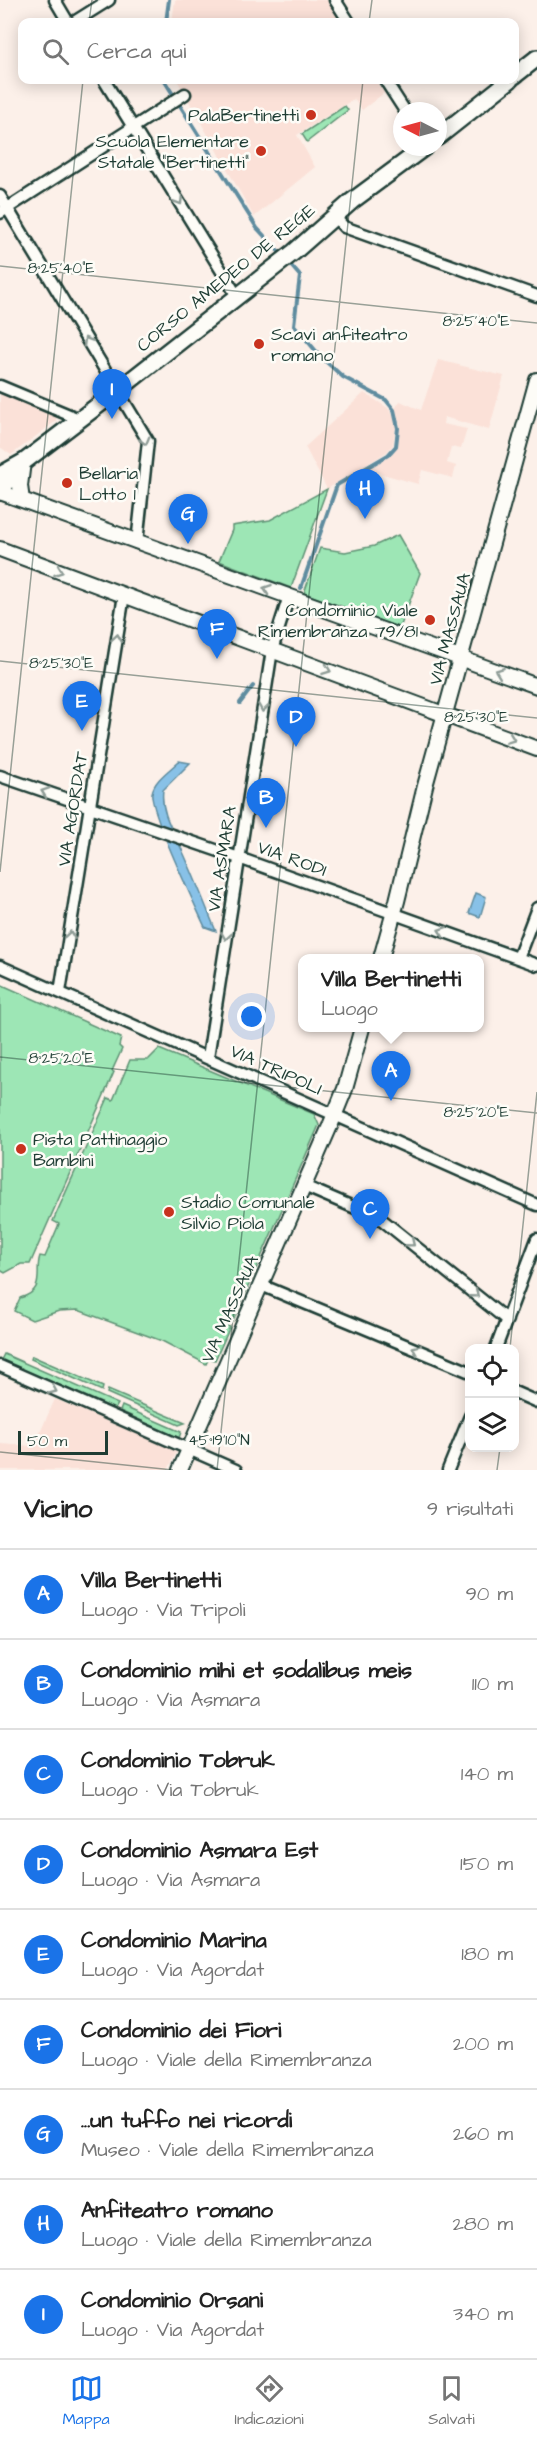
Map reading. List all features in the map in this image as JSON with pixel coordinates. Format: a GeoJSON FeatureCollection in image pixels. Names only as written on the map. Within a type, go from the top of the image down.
{"type":"FeatureCollection","features":[{"type":"Feature","properties":{"kind":"main road"},"geometry":{"type":"LineString","coordinates":[[519,72],[537,58]]}},
{"type":"Feature","properties":{"kind":"main road"},"geometry":{"type":"LineString","coordinates":[[447,130],[505,84]]}},
{"type":"Feature","properties":{"kind":"main road","name":"CORSO AMEDEO DE REGE"},"geometry":{"type":"LineString","coordinates":[[0,475],[23,462],[117,391],[281,262],[334,216],[413,156]]}},
{"type":"Feature","properties":{"kind":"main road","name":"CORSO AMEDEO DE REGE"},"geometry":{"type":"LineString","coordinates":[[0,492],[23,462]]}},
{"type":"Feature","properties":{"kind":"street"},"geometry":{"type":"LineString","coordinates":[[55,0],[66,18]]}},
{"type":"Feature","properties":{"kind":"street"},"geometry":{"type":"LineString","coordinates":[[80,18],[109,0]]}},
{"type":"Feature","properties":{"kind":"street"},"geometry":{"type":"LineString","coordinates":[[335,0],[346,18]]}},
{"type":"Feature","properties":{"kind":"street"},"geometry":{"type":"LineString","coordinates":[[106,84],[237,296]]}},
{"type":"Feature","properties":{"kind":"street"},"geometry":{"type":"LineString","coordinates":[[388,84],[399,102]]}},
{"type":"Feature","properties":{"kind":"street"},"geometry":{"type":"LineString","coordinates":[[4,211],[178,99]]}},
{"type":"Feature","properties":{"kind":"street"},"geometry":{"type":"LineString","coordinates":[[0,196],[4,211],[148,441],[136,543]]}},
{"type":"Feature","properties":{"kind":"street"},"geometry":{"type":"LineString","coordinates":[[334,216],[344,227],[537,296]]}},
{"type":"Feature","properties":{"kind":"street","name":"VIA MASSAUA"},"geometry":{"type":"LineString","coordinates":[[382,954],[394,914],[424,786],[537,380]]}},
{"type":"Feature","properties":{"kind":"street"},"geometry":{"type":"LineString","coordinates":[[0,386],[79,419]]}},
{"type":"Feature","properties":{"kind":"street"},"geometry":{"type":"LineString","coordinates":[[22,500],[20,486],[23,462]]}},
{"type":"Feature","properties":{"kind":"street"},"geometry":{"type":"LineString","coordinates":[[0,492],[537,686]]}},
{"type":"Feature","properties":{"kind":"street"},"geometry":{"type":"LineString","coordinates":[[0,549],[537,749]]}},
{"type":"Feature","properties":{"kind":"street","name":"VIA AGORDAT"},"geometry":{"type":"LineString","coordinates":[[60,992],[124,595]]}},
{"type":"Feature","properties":{"kind":"street","name":"VIA ASMARA"},"geometry":{"type":"LineString","coordinates":[[207,1057],[273,650],[289,596]]}},
{"type":"Feature","properties":{"kind":"street","name":"VIA RODI"},"geometry":{"type":"LineString","coordinates":[[0,776],[537,964]]}},
{"type":"Feature","properties":{"kind":"street"},"geometry":{"type":"LineString","coordinates":[[518,958],[537,908]]}},
{"type":"Feature","properties":{"kind":"street","name":"VIA TRIPOLI"},"geometry":{"type":"LineString","coordinates":[[0,966],[537,1205]]}},
{"type":"Feature","properties":{"kind":"street","name":"VIA MASSAUA"},"geometry":{"type":"LineString","coordinates":[[180,1470],[335,1114],[345,1089],[361,1032]]}},
{"type":"Feature","properties":{"kind":"street"},"geometry":{"type":"LineString","coordinates":[[304,1186],[381,1219],[507,1320]]}},
{"type":"Feature","properties":{"kind":"street"},"geometry":{"type":"LineString","coordinates":[[498,1344],[537,1239]]}},
{"type":"Feature","properties":{"kind":"street"},"geometry":{"type":"LineString","coordinates":[[261,1285],[465,1370]]}},
{"type":"Feature","properties":{"kind":"street"},"geometry":{"type":"LineString","coordinates":[[0,1366],[236,1470]]}},
{"type":"Feature","properties":{"kind":"street"},"geometry":{"type":"LineString","coordinates":[[519,1394],[537,1402]]}},
{"type":"Feature","properties":{"kind":"street"},"geometry":{"type":"LineString","coordinates":[[448,1470],[465,1428]]}},
{"type":"Feature","properties":{"kind":"shaded area"},"geometry":{"type":"Polygon","coordinates":[[[175,0],[327,0],[338,18],[173,18],[175,0]]]}},
{"type":"Feature","properties":{"kind":"shaded area","name":"Scuola Elementare Statale \"Bertinetti\""},"geometry":{"type":"Polygon","coordinates":[[[179,84],[378,84],[384,93],[362,110],[354,99],[297,135],[315,167],[254,217],[179,84]]]}},
{"type":"Feature","properties":{"kind":"shaded area"},"geometry":{"type":"Polygon","coordinates":[[[438,360],[504,376],[489,430],[444,417],[443,424],[467,429],[461,449],[451,447],[447,463],[456,466],[453,478],[422,470],[418,484],[365,469],[390,456],[395,449],[400,425],[394,410],[400,401],[421,410],[438,360]]]}},
{"type":"Feature","properties":{"kind":"shaded area"},"geometry":{"type":"Polygon","coordinates":[[[0,392],[56,417],[56,421],[11,455],[0,447],[0,392]]]}},
{"type":"Feature","properties":{"kind":"shaded area"},"geometry":{"type":"Polygon","coordinates":[[[364,393],[388,408],[393,415],[396,426],[393,445],[387,452],[327,489],[305,447],[364,393]]]}},
{"type":"Feature","properties":{"kind":"shaded area"},"geometry":{"type":"Polygon","coordinates":[[[55,1399],[177,1451],[168,1470],[0,1470],[0,1444],[34,1446],[55,1399]]]}},
{"type":"Feature","properties":{"kind":"green space"},"geometry":{"type":"Polygon","coordinates":[[[345,106],[348,110],[307,142],[302,134],[345,106]]]}},
{"type":"Feature","properties":{"kind":"green space"},"geometry":{"type":"Polygon","coordinates":[[[327,489],[291,588],[219,561],[232,526],[270,520],[327,489]]]}},
{"type":"Feature","properties":{"kind":"green space"},"geometry":{"type":"Polygon","coordinates":[[[398,535],[420,573],[400,628],[304,593],[320,548],[345,552],[374,546],[398,535]]]}},
{"type":"Feature","properties":{"kind":"green space"},"geometry":{"type":"Polygon","coordinates":[[[0,984],[121,1038],[119,1046],[122,1049],[30,1264],[21,1264],[5,1273],[0,1270],[0,984]]]}},
{"type":"Feature","properties":{"kind":"green space","name":"Stadio Comunale Silvio Piola"},"geometry":{"type":"Polygon","coordinates":[[[159,1049],[314,1114],[319,1125],[233,1321],[226,1318],[224,1324],[230,1327],[215,1360],[209,1358],[206,1364],[162,1341],[78,1310],[59,1311],[32,1320],[14,1311],[20,1298],[28,1295],[37,1286],[40,1256],[45,1257],[59,1224],[53,1221],[108,1098],[113,1100],[130,1060],[148,1060],[159,1049]]]}},
{"type":"Feature","properties":{"kind":"green space"},"geometry":{"type":"Polygon","coordinates":[[[4,1354],[118,1404],[115,1409],[1,1360],[4,1354]]]}},
{"type":"Feature","properties":{"kind":"green space"},"geometry":{"type":"Polygon","coordinates":[[[32,1356],[103,1387],[102,1391],[31,1359],[32,1356]]]}},
{"type":"Feature","properties":{"kind":"green space"},"geometry":{"type":"Polygon","coordinates":[[[108,1390],[185,1423],[179,1425],[107,1393],[108,1390]]]}},
{"type":"Feature","properties":{"kind":"green space"},"geometry":{"type":"Polygon","coordinates":[[[122,1406],[181,1432],[179,1438],[120,1411],[122,1406]]]}},
{"type":"Feature","properties":{"kind":"water"},"geometry":{"type":"Polygon","coordinates":[[[179,761],[190,763],[163,790],[164,807],[168,822],[216,931],[205,927],[165,837],[153,803],[153,788],[179,761]]]}},
{"type":"Feature","properties":{"kind":"water"},"geometry":{"type":"Polygon","coordinates":[[[476,893],[486,897],[480,917],[469,913],[476,893]]]}},
{"type":"Feature","properties":{"kind":"waterway"},"geometry":{"type":"LineString","coordinates":[[167,18],[169,0]]}},
{"type":"Feature","properties":{"kind":"waterway"},"geometry":{"type":"LineString","coordinates":[[167,84],[257,228],[282,255]]}},
{"type":"Feature","properties":{"kind":"waterway"},"geometry":{"type":"LineString","coordinates":[[287,261],[300,276],[294,325],[321,357],[343,377],[386,400],[394,410],[398,428],[396,446],[388,455],[337,485],[301,588]]}},
{"type":"Feature","properties":{"kind":"waterway"},"geometry":{"type":"LineString","coordinates":[[240,703],[253,686]]}},
{"type":"Feature","properties":{"kind":"place","name":"PalaBertinetti"},"geometry":{"type":"Point","coordinates":[311,115]}},
{"type":"Feature","properties":{"kind":"place","name":"Scuola Elementare Statale \"Bertinetti\""},"geometry":{"type":"Point","coordinates":[261,151]}},
{"type":"Feature","properties":{"kind":"place","name":"Scavi anfiteatro romano"},"geometry":{"type":"Point","coordinates":[259,344]}},
{"type":"Feature","properties":{"kind":"place","name":"Condominio Orsani"},"geometry":{"type":"Point","coordinates":[112,419]}},
{"type":"Feature","properties":{"kind":"place","name":"Bellaria Lotto 1"},"geometry":{"type":"Point","coordinates":[67,483]}},
{"type":"Feature","properties":{"kind":"place","name":"Anfiteatro romano"},"geometry":{"type":"Point","coordinates":[365,519]}},
{"type":"Feature","properties":{"kind":"place","name":"...un tuffo nei ricordi"},"geometry":{"type":"Point","coordinates":[188,544]}},
{"type":"Feature","properties":{"kind":"place","name":"Condominio Viale Rimembranza 79/81"},"geometry":{"type":"Point","coordinates":[430,620]}},
{"type":"Feature","properties":{"kind":"place","name":"Condominio dei Fiori"},"geometry":{"type":"Point","coordinates":[217,659]}},
{"type":"Feature","properties":{"kind":"place","name":"Condominio Marina"},"geometry":{"type":"Point","coordinates":[82,731]}},
{"type":"Feature","properties":{"kind":"place","name":"Condominio Asmara Est"},"geometry":{"type":"Point","coordinates":[296,747]}},
{"type":"Feature","properties":{"kind":"place","name":"Condominio mihi et sodalibus meis"},"geometry":{"type":"Point","coordinates":[266,828]}},
{"type":"Feature","properties":{"kind":"place","name":"Villa Bertinetti"},"geometry":{"type":"Point","coordinates":[391,1101]}},
{"type":"Feature","properties":{"kind":"place","name":"Pista Pattinaggio Bambini"},"geometry":{"type":"Point","coordinates":[21,1149]}},
{"type":"Feature","properties":{"kind":"place","name":"Stadio Comunale Silvio Piola"},"geometry":{"type":"Point","coordinates":[169,1212]}},
{"type":"Feature","properties":{"kind":"place","name":"Condominio Tobruk"},"geometry":{"type":"Point","coordinates":[370,1239]}}]}
